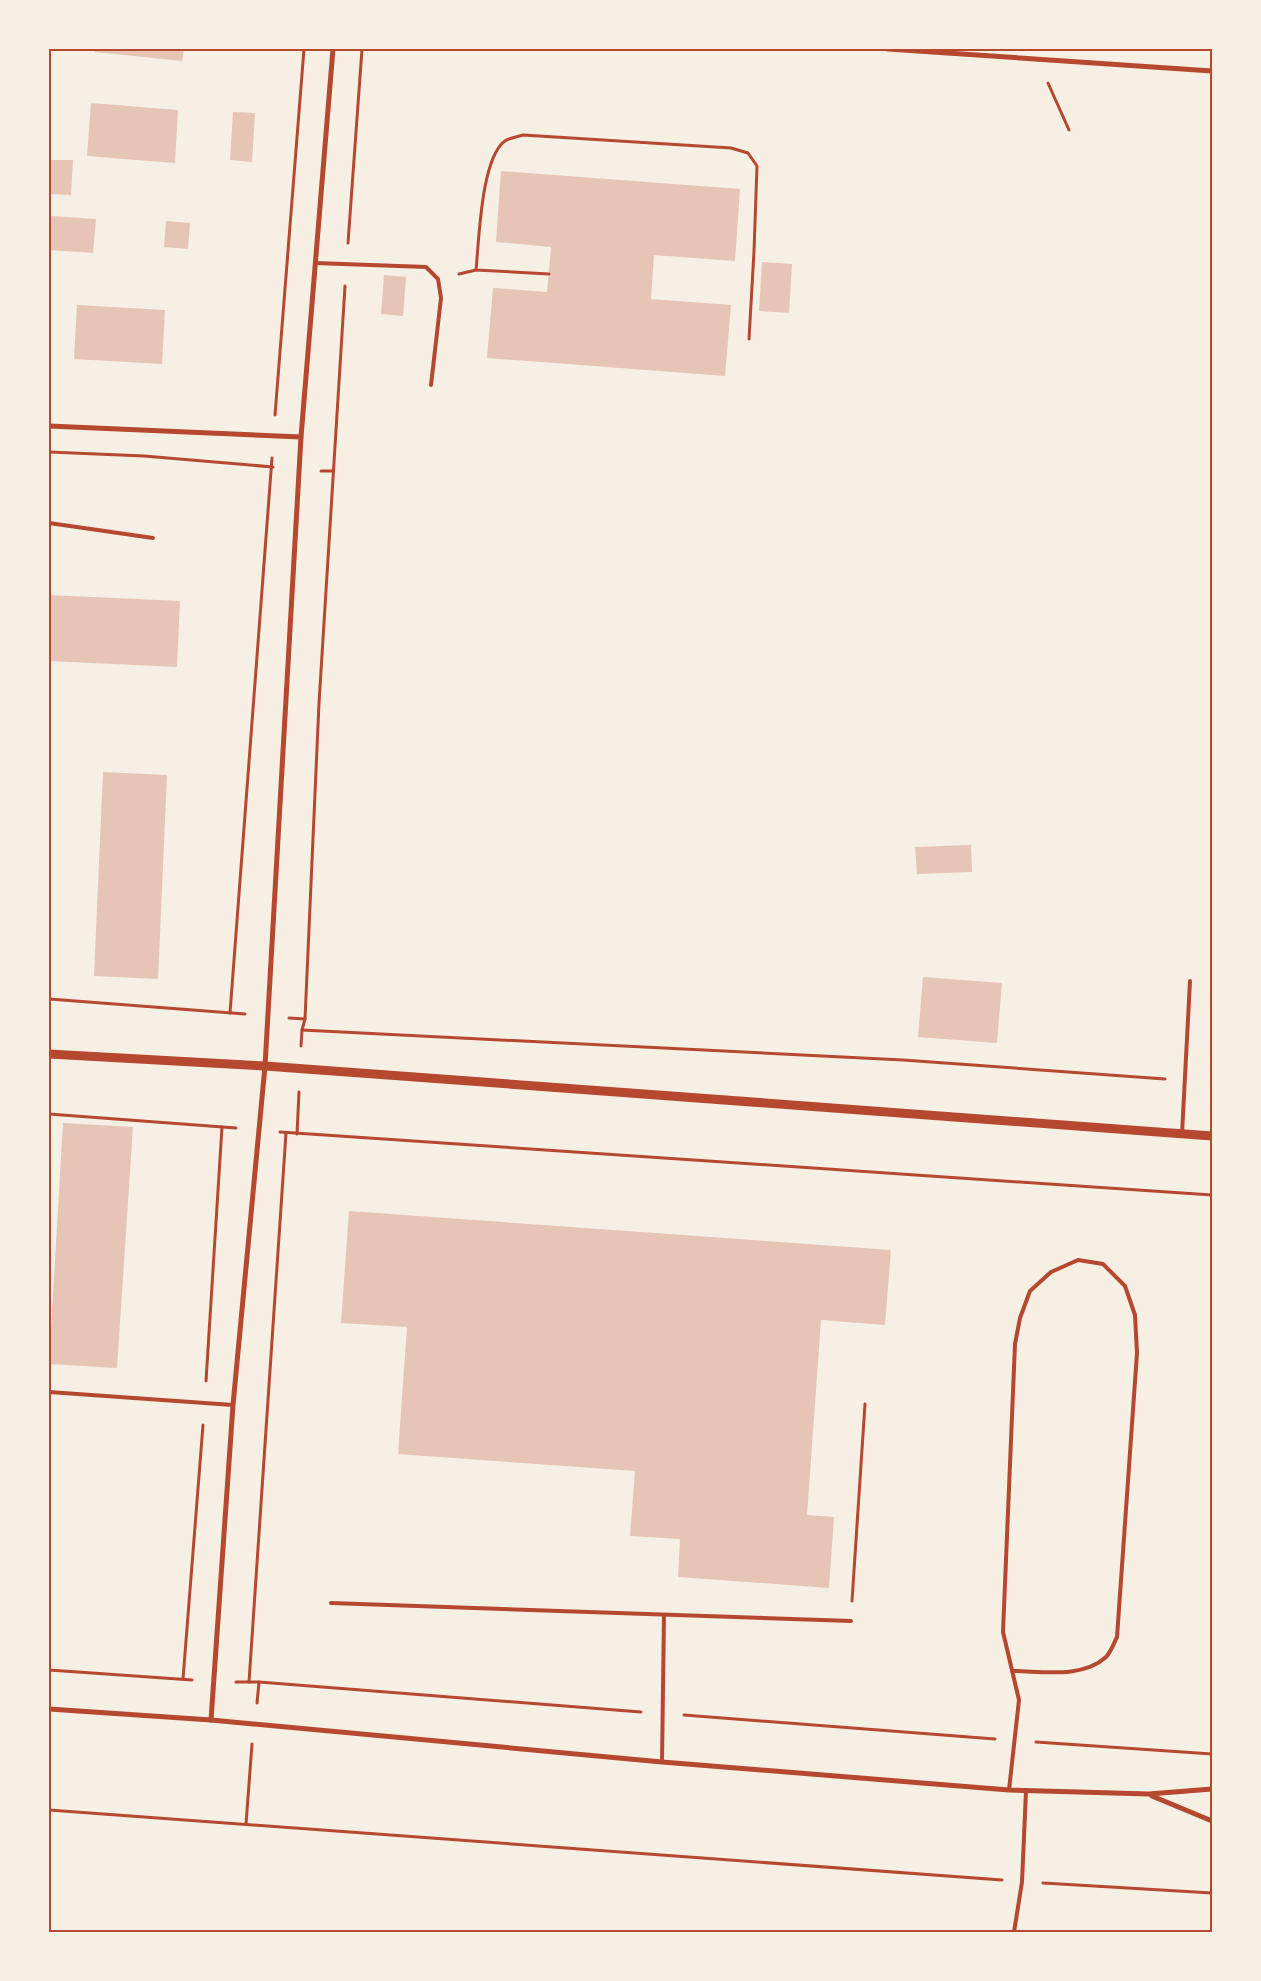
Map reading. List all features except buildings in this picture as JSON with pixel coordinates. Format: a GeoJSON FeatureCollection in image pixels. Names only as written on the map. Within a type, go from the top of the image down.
{"type":"FeatureCollection","features":[{"type":"Feature","properties":{"kind":"street"},"geometry":{"type":"LineString","coordinates":[[211,1720],[233,1405],[265,1066],[301,437],[333,49]]}},
{"type":"Feature","properties":{"kind":"street"},"geometry":{"type":"LineString","coordinates":[[888,49],[974,52],[1038,59],[1212,71]]}},
{"type":"Feature","properties":{"kind":"street"},"geometry":{"type":"LineString","coordinates":[[49,426],[301,437]]}},
{"type":"Feature","properties":{"kind":"street"},"geometry":{"type":"LineString","coordinates":[[49,1054],[300,1068],[1212,1136]]}},
{"type":"Feature","properties":{"kind":"street"},"geometry":{"type":"LineString","coordinates":[[49,1709],[211,1720],[662,1762],[1009,1790],[1149,1794],[1212,1789]]}},
{"type":"Feature","properties":{"kind":"street"},"geometry":{"type":"LineString","coordinates":[[1149,1794],[1212,1821]]}},
{"type":"Feature","properties":{"kind":"lane"},"geometry":{"type":"LineString","coordinates":[[315,263],[426,267],[438,279],[441,298],[431,386]]}},
{"type":"Feature","properties":{"kind":"lane"},"geometry":{"type":"LineString","coordinates":[[49,523],[153,538]]}},
{"type":"Feature","properties":{"kind":"lane"},"geometry":{"type":"LineString","coordinates":[[1182,1134],[1190,981]]}},
{"type":"Feature","properties":{"kind":"lane"},"geometry":{"type":"LineString","coordinates":[[1009,1790],[1016,1741],[1019,1700],[1012,1671],[1003,1632],[1015,1344],[1020,1318],[1030,1291],[1051,1272],[1078,1260],[1103,1264],[1125,1286],[1135,1315],[1137,1353],[1117,1637],[1106,1656],[1088,1668],[1065,1672],[1012,1671]]}},
{"type":"Feature","properties":{"kind":"lane"},"geometry":{"type":"LineString","coordinates":[[49,1392],[233,1405]]}},
{"type":"Feature","properties":{"kind":"lane"},"geometry":{"type":"LineString","coordinates":[[331,1603],[851,1621]]}},
{"type":"Feature","properties":{"kind":"lane"},"geometry":{"type":"LineString","coordinates":[[662,1762],[664,1615]]}},
{"type":"Feature","properties":{"kind":"lane"},"geometry":{"type":"LineString","coordinates":[[1014,1932],[1022,1882],[1026,1791]]}},
{"type":"Feature","properties":{"kind":"path"},"geometry":{"type":"LineString","coordinates":[[230,1013],[304,49]]}},
{"type":"Feature","properties":{"kind":"path"},"geometry":{"type":"LineString","coordinates":[[297,1134],[302,1030],[305,1019],[318,702],[346,264],[362,49]]}},
{"type":"Feature","properties":{"kind":"path"},"geometry":{"type":"LineString","coordinates":[[1038,59],[1069,130]]}},
{"type":"Feature","properties":{"kind":"path"},"geometry":{"type":"LineString","coordinates":[[549,274],[476,270],[486,178],[493,156],[504,142],[523,135],[731,148],[748,153],[757,166],[749,339]]}},
{"type":"Feature","properties":{"kind":"path"},"geometry":{"type":"LineString","coordinates":[[49,452],[144,456],[333,471]]}},
{"type":"Feature","properties":{"kind":"path"},"geometry":{"type":"LineString","coordinates":[[49,999],[305,1019]]}},
{"type":"Feature","properties":{"kind":"path"},"geometry":{"type":"LineString","coordinates":[[302,1030],[903,1060],[1186,1080]]}},
{"type":"Feature","properties":{"kind":"path"},"geometry":{"type":"LineString","coordinates":[[49,1114],[297,1134],[1212,1195]]}},
{"type":"Feature","properties":{"kind":"path"},"geometry":{"type":"LineString","coordinates":[[248,1682],[286,1133]]}},
{"type":"Feature","properties":{"kind":"path"},"geometry":{"type":"LineString","coordinates":[[851,1621],[865,1404]]}},
{"type":"Feature","properties":{"kind":"path"},"geometry":{"type":"LineString","coordinates":[[49,1670],[214,1681],[259,1682],[1016,1741],[1212,1754]]}},
{"type":"Feature","properties":{"kind":"path"},"geometry":{"type":"LineString","coordinates":[[246,1824],[259,1682]]}},
{"type":"Feature","properties":{"kind":"path"},"geometry":{"type":"LineString","coordinates":[[49,1810],[1022,1882],[1212,1893]]}}]}
